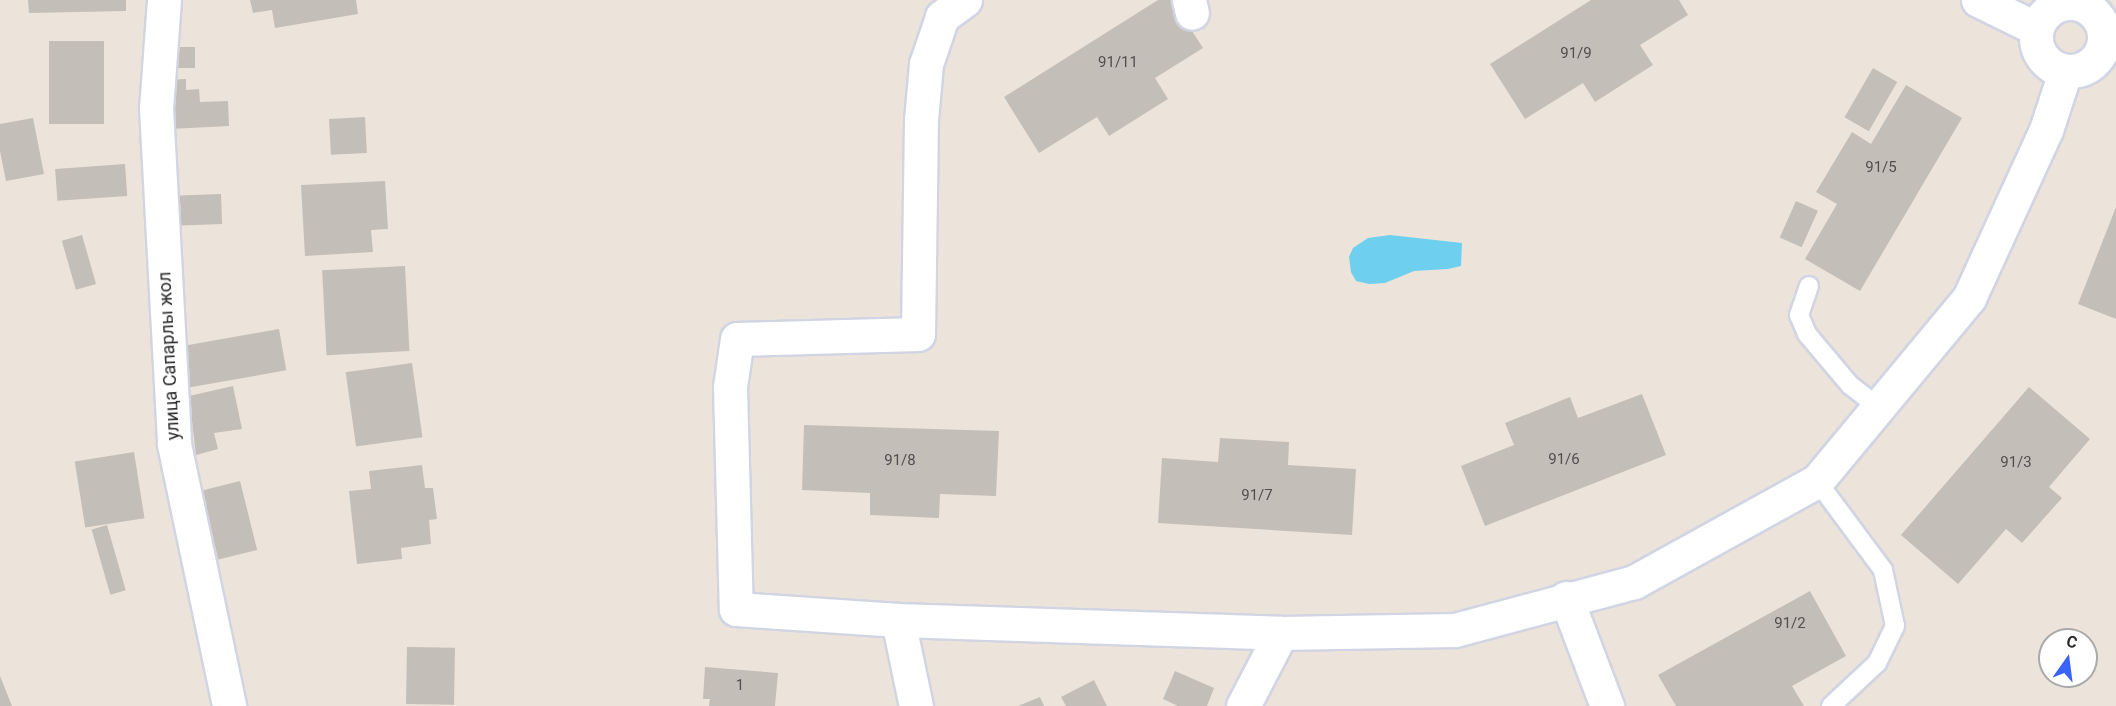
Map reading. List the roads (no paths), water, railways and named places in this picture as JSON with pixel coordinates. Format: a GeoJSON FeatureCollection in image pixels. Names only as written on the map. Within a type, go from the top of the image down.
{"type":"FeatureCollection","features":[{"type":"Feature","properties":{"kind":"street","name":"улица Сапарлы жол"},"geometry":{"type":"LineString","coordinates":[[164,0],[156,108],[174,444],[229,706]]}},
{"type":"Feature","properties":{"kind":"street"},"geometry":{"type":"LineString","coordinates":[[965,0],[942,17],[926,64],[921,120],[918,334],[737,339],[730,387],[736,609],[898,620],[1281,633],[1455,630],[1566,598],[1634,582],[1817,481],[1969,298],[2046,130],[2065,72]]}},
{"type":"Feature","properties":{"kind":"street"},"geometry":{"type":"LineString","coordinates":[[1978,0],[2035,28]]}},
{"type":"Feature","properties":{"kind":"street"},"geometry":{"type":"LineString","coordinates":[[2064,2],[2083,5],[2099,17],[2111,41],[2085,69],[2065,72],[2047,64],[2036,48],[2035,28],[2046,11],[2064,2]]}},
{"type":"Feature","properties":{"kind":"street"},"geometry":{"type":"LineString","coordinates":[[1566,598],[1607,706]]}},
{"type":"Feature","properties":{"kind":"street"},"geometry":{"type":"LineString","coordinates":[[898,620],[916,706]]}},
{"type":"Feature","properties":{"kind":"street"},"geometry":{"type":"LineString","coordinates":[[1243,706],[1281,633]]}},
{"type":"Feature","properties":{"kind":"lane"},"geometry":{"type":"LineString","coordinates":[[1809,286],[1799,315],[1807,334],[1850,385],[1878,407]]}},
{"type":"Feature","properties":{"kind":"lane"},"geometry":{"type":"LineString","coordinates":[[1817,481],[1883,570],[1896,626],[1877,663],[1831,706]]}},
{"type":"Feature","properties":{"kind":"water"},"geometry":{"type":"Polygon","coordinates":[[[1390,235],[1462,243],[1461,266],[1414,271],[1385,283],[1369,284],[1356,281],[1351,272],[1349,257],[1353,248],[1368,238],[1390,235]]]}}]}
